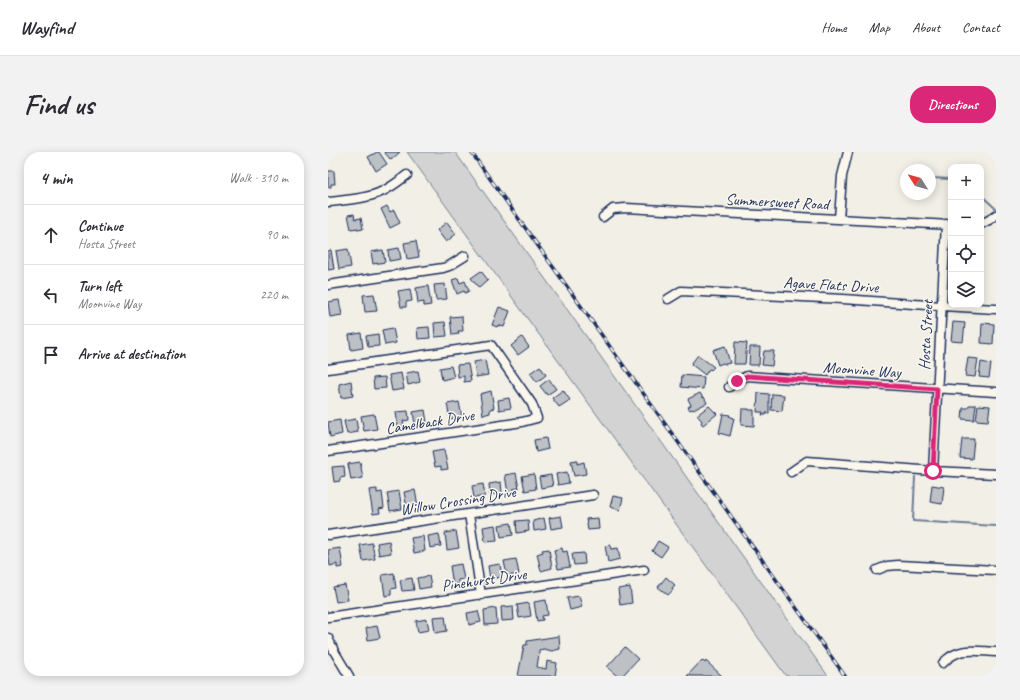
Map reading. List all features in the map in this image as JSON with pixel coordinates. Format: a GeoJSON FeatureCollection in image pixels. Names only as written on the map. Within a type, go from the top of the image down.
{"type":"FeatureCollection","features":[{"type":"Feature","properties":{"kind":"street"},"geometry":{"type":"LineString","coordinates":[[839,219],[842,176],[848,152]]}},
{"type":"Feature","properties":{"kind":"street"},"geometry":{"type":"LineString","coordinates":[[328,202],[375,194],[388,188],[407,175]]}},
{"type":"Feature","properties":{"kind":"street","name":"Summersweet Road"},"geometry":{"type":"LineString","coordinates":[[603,217],[613,209],[626,208],[948,225]]}},
{"type":"Feature","properties":{"kind":"street"},"geometry":{"type":"LineString","coordinates":[[984,222],[996,215]]}},
{"type":"Feature","properties":{"kind":"street","name":"Hosta Street"},"geometry":{"type":"LineString","coordinates":[[933,471],[948,225]]}},
{"type":"Feature","properties":{"kind":"street"},"geometry":{"type":"LineString","coordinates":[[328,285],[443,268],[465,256]]}},
{"type":"Feature","properties":{"kind":"street","name":"Agave Flats Drive"},"geometry":{"type":"LineString","coordinates":[[668,299],[681,291],[843,299],[996,309]]}},
{"type":"Feature","properties":{"kind":"street","name":"Camelback Drive"},"geometry":{"type":"LineString","coordinates":[[328,369],[491,345],[532,404],[537,418],[522,422],[328,451]]}},
{"type":"Feature","properties":{"kind":"street","name":"Moonvine Way"},"geometry":{"type":"LineString","coordinates":[[729,387],[747,376],[996,392]]}},
{"type":"Feature","properties":{"kind":"street"},"geometry":{"type":"LineString","coordinates":[[791,472],[807,462],[996,474]]}},
{"type":"Feature","properties":{"kind":"street","name":"Willow Crossing Drive"},"geometry":{"type":"LineString","coordinates":[[328,535],[592,495]]}},
{"type":"Feature","properties":{"kind":"street"},"geometry":{"type":"LineString","coordinates":[[469,514],[481,595]]}},
{"type":"Feature","properties":{"kind":"street"},"geometry":{"type":"LineString","coordinates":[[877,570],[887,566],[898,565],[996,570]]}},
{"type":"Feature","properties":{"kind":"street","name":"Pinehurst Drive"},"geometry":{"type":"LineString","coordinates":[[328,617],[644,570]]}},
{"type":"Feature","properties":{"kind":"street"},"geometry":{"type":"LineString","coordinates":[[328,638],[348,676]]}},
{"type":"Feature","properties":{"kind":"street"},"geometry":{"type":"LineString","coordinates":[[943,663],[948,657],[955,653],[964,651],[996,652]]}},
{"type":"Feature","properties":{"kind":"shaded area"},"geometry":{"type":"Polygon","coordinates":[[[407,152],[455,152],[828,676],[786,676],[407,152]]]}},
{"type":"Feature","properties":{"kind":"building"},"geometry":{"type":"Polygon","coordinates":[[[379,152],[387,164],[376,171],[368,157],[379,152]]]}},
{"type":"Feature","properties":{"kind":"building"},"geometry":{"type":"Polygon","coordinates":[[[384,152],[400,152],[391,160],[384,152]]]}},
{"type":"Feature","properties":{"kind":"building"},"geometry":{"type":"Polygon","coordinates":[[[328,171],[334,171],[335,184],[331,184],[331,187],[328,187],[328,171]]]}},
{"type":"Feature","properties":{"kind":"building"},"geometry":{"type":"Polygon","coordinates":[[[387,206],[390,212],[394,210],[400,223],[390,228],[381,209],[387,206]]]}},
{"type":"Feature","properties":{"kind":"building"},"geometry":{"type":"Polygon","coordinates":[[[354,214],[355,219],[361,218],[363,229],[351,229],[348,215],[354,214]]]}},
{"type":"Feature","properties":{"kind":"building"},"geometry":{"type":"Polygon","coordinates":[[[447,222],[456,234],[446,242],[437,230],[447,222]]]}},
{"type":"Feature","properties":{"kind":"building"},"geometry":{"type":"Polygon","coordinates":[[[416,241],[419,257],[407,259],[404,243],[416,241]]]}},
{"type":"Feature","properties":{"kind":"building"},"geometry":{"type":"Polygon","coordinates":[[[399,248],[401,259],[389,261],[388,250],[399,248]]]}},
{"type":"Feature","properties":{"kind":"building"},"geometry":{"type":"Polygon","coordinates":[[[348,249],[351,267],[339,269],[336,251],[348,249]]]}},
{"type":"Feature","properties":{"kind":"building"},"geometry":{"type":"Polygon","coordinates":[[[331,250],[334,269],[328,270],[328,251],[331,250]]]}},
{"type":"Feature","properties":{"kind":"building"},"geometry":{"type":"Polygon","coordinates":[[[383,250],[385,262],[373,264],[371,252],[383,250]]]}},
{"type":"Feature","properties":{"kind":"building"},"geometry":{"type":"Polygon","coordinates":[[[481,271],[488,280],[479,288],[471,278],[481,271]]]}},
{"type":"Feature","properties":{"kind":"building"},"geometry":{"type":"Polygon","coordinates":[[[458,278],[460,283],[465,281],[469,291],[465,293],[464,291],[457,294],[452,280],[458,278]]]}},
{"type":"Feature","properties":{"kind":"building"},"geometry":{"type":"Polygon","coordinates":[[[445,284],[447,299],[436,300],[434,285],[445,284]]]}},
{"type":"Feature","properties":{"kind":"building"},"geometry":{"type":"Polygon","coordinates":[[[428,286],[431,305],[424,306],[424,302],[418,303],[416,288],[428,286]]]}},
{"type":"Feature","properties":{"kind":"building"},"geometry":{"type":"Polygon","coordinates":[[[410,289],[412,301],[406,302],[406,307],[401,307],[398,291],[410,289]]]}},
{"type":"Feature","properties":{"kind":"building"},"geometry":{"type":"Polygon","coordinates":[[[374,294],[377,311],[365,312],[363,295],[374,294]]]}},
{"type":"Feature","properties":{"kind":"building"},"geometry":{"type":"Polygon","coordinates":[[[339,300],[342,315],[330,317],[328,302],[339,300]]]}},
{"type":"Feature","properties":{"kind":"building"},"geometry":{"type":"Polygon","coordinates":[[[499,307],[510,311],[504,327],[492,325],[499,307]]]}},
{"type":"Feature","properties":{"kind":"building"},"geometry":{"type":"Polygon","coordinates":[[[462,316],[463,331],[458,331],[459,334],[452,335],[450,317],[462,316]]]}},
{"type":"Feature","properties":{"kind":"building"},"geometry":{"type":"Polygon","coordinates":[[[445,322],[447,336],[435,337],[434,323],[445,322]]]}},
{"type":"Feature","properties":{"kind":"building"},"geometry":{"type":"Polygon","coordinates":[[[953,322],[965,323],[963,342],[951,341],[953,322]]]}},
{"type":"Feature","properties":{"kind":"building"},"geometry":{"type":"Polygon","coordinates":[[[982,323],[994,324],[993,344],[981,343],[982,323]]]}},
{"type":"Feature","properties":{"kind":"building"},"geometry":{"type":"Polygon","coordinates":[[[429,327],[430,338],[418,339],[417,328],[429,327]]]}},
{"type":"Feature","properties":{"kind":"building"},"geometry":{"type":"Polygon","coordinates":[[[393,328],[396,343],[385,345],[382,330],[393,328]]]}},
{"type":"Feature","properties":{"kind":"building"},"geometry":{"type":"Polygon","coordinates":[[[361,333],[363,348],[351,350],[349,335],[361,333]]]}},
{"type":"Feature","properties":{"kind":"building"},"geometry":{"type":"Polygon","coordinates":[[[378,334],[379,346],[368,347],[366,336],[378,334]]]}},
{"type":"Feature","properties":{"kind":"building"},"geometry":{"type":"Polygon","coordinates":[[[522,337],[529,347],[518,355],[511,346],[522,337]]]}},
{"type":"Feature","properties":{"kind":"building"},"geometry":{"type":"Polygon","coordinates":[[[735,342],[747,343],[745,364],[734,364],[735,342]]]}},
{"type":"Feature","properties":{"kind":"building"},"geometry":{"type":"Polygon","coordinates":[[[725,346],[730,363],[718,365],[713,350],[725,346]]]}},
{"type":"Feature","properties":{"kind":"building"},"geometry":{"type":"Polygon","coordinates":[[[750,347],[760,347],[759,365],[749,365],[750,347]]]}},
{"type":"Feature","properties":{"kind":"building"},"geometry":{"type":"Polygon","coordinates":[[[764,351],[774,351],[772,366],[762,365],[764,351]]]}},
{"type":"Feature","properties":{"kind":"building"},"geometry":{"type":"Polygon","coordinates":[[[698,355],[714,367],[711,370],[708,370],[705,375],[691,364],[698,355]]]}},
{"type":"Feature","properties":{"kind":"building"},"geometry":{"type":"Polygon","coordinates":[[[968,358],[978,359],[975,377],[965,376],[968,358]]]}},
{"type":"Feature","properties":{"kind":"building"},"geometry":{"type":"Polygon","coordinates":[[[485,360],[488,375],[476,377],[474,362],[485,360]]]}},
{"type":"Feature","properties":{"kind":"building"},"geometry":{"type":"Polygon","coordinates":[[[981,362],[991,364],[989,378],[979,377],[981,362]]]}},
{"type":"Feature","properties":{"kind":"building"},"geometry":{"type":"Polygon","coordinates":[[[468,364],[471,381],[464,382],[464,376],[458,377],[457,365],[468,364]]]}},
{"type":"Feature","properties":{"kind":"building"},"geometry":{"type":"Polygon","coordinates":[[[451,366],[454,377],[442,380],[440,368],[451,366]]]}},
{"type":"Feature","properties":{"kind":"building"},"geometry":{"type":"Polygon","coordinates":[[[540,366],[546,375],[537,382],[530,373],[540,366]]]}},
{"type":"Feature","properties":{"kind":"building"},"geometry":{"type":"Polygon","coordinates":[[[418,371],[420,382],[408,385],[406,373],[418,371]]]}},
{"type":"Feature","properties":{"kind":"building"},"geometry":{"type":"Polygon","coordinates":[[[401,373],[404,389],[392,391],[389,375],[401,373]]]}},
{"type":"Feature","properties":{"kind":"building"},"geometry":{"type":"Polygon","coordinates":[[[682,375],[704,377],[703,389],[681,387],[682,375]]]}},
{"type":"Feature","properties":{"kind":"building"},"geometry":{"type":"Polygon","coordinates":[[[385,377],[386,388],[374,389],[373,378],[385,377]]]}},
{"type":"Feature","properties":{"kind":"building"},"geometry":{"type":"Polygon","coordinates":[[[549,379],[556,389],[547,395],[540,386],[549,379]]]}},
{"type":"Feature","properties":{"kind":"building"},"geometry":{"type":"Polygon","coordinates":[[[351,381],[353,396],[341,398],[339,384],[351,381]]]}},
{"type":"Feature","properties":{"kind":"building"},"geometry":{"type":"Polygon","coordinates":[[[563,390],[570,400],[559,407],[552,398],[563,390]]]}},
{"type":"Feature","properties":{"kind":"building"},"geometry":{"type":"Polygon","coordinates":[[[491,391],[494,408],[490,409],[490,413],[483,415],[480,394],[491,391]]]}},
{"type":"Feature","properties":{"kind":"building"},"geometry":{"type":"Polygon","coordinates":[[[700,393],[707,403],[690,410],[688,407],[691,405],[688,399],[700,393]]]}},
{"type":"Feature","properties":{"kind":"building"},"geometry":{"type":"Polygon","coordinates":[[[758,393],[769,394],[769,413],[766,413],[766,415],[762,415],[763,412],[757,412],[758,393]]]}},
{"type":"Feature","properties":{"kind":"building"},"geometry":{"type":"Polygon","coordinates":[[[772,394],[784,395],[782,411],[771,410],[772,394]]]}},
{"type":"Feature","properties":{"kind":"building"},"geometry":{"type":"Polygon","coordinates":[[[509,398],[511,408],[499,410],[498,400],[509,398]]]}},
{"type":"Feature","properties":{"kind":"building"},"geometry":{"type":"Polygon","coordinates":[[[459,402],[462,417],[450,419],[447,404],[459,402]]]}},
{"type":"Feature","properties":{"kind":"building"},"geometry":{"type":"Polygon","coordinates":[[[969,405],[976,405],[974,420],[962,419],[963,408],[968,408],[969,405]]]}},
{"type":"Feature","properties":{"kind":"building"},"geometry":{"type":"Polygon","coordinates":[[[978,405],[990,406],[988,421],[976,420],[978,405]]]}},
{"type":"Feature","properties":{"kind":"building"},"geometry":{"type":"Polygon","coordinates":[[[709,406],[717,414],[703,425],[701,423],[702,421],[697,415],[709,406]]]}},
{"type":"Feature","properties":{"kind":"building"},"geometry":{"type":"Polygon","coordinates":[[[742,409],[754,410],[754,426],[741,425],[742,409]]]}},
{"type":"Feature","properties":{"kind":"building"},"geometry":{"type":"Polygon","coordinates":[[[425,410],[427,422],[415,424],[413,412],[425,410]]]}},
{"type":"Feature","properties":{"kind":"building"},"geometry":{"type":"Polygon","coordinates":[[[408,411],[409,420],[403,421],[404,426],[398,427],[396,412],[408,411]]]}},
{"type":"Feature","properties":{"kind":"building"},"geometry":{"type":"Polygon","coordinates":[[[374,414],[377,429],[364,431],[361,416],[374,414]]]}},
{"type":"Feature","properties":{"kind":"building"},"geometry":{"type":"Polygon","coordinates":[[[723,414],[730,415],[729,416],[734,418],[730,436],[719,433],[723,414]]]}},
{"type":"Feature","properties":{"kind":"building"},"geometry":{"type":"Polygon","coordinates":[[[356,419],[358,432],[347,434],[344,421],[356,419]]]}},
{"type":"Feature","properties":{"kind":"building"},"geometry":{"type":"Polygon","coordinates":[[[340,420],[342,434],[330,437],[328,422],[340,420]]]}},
{"type":"Feature","properties":{"kind":"building"},"geometry":{"type":"Polygon","coordinates":[[[546,438],[548,449],[536,452],[534,440],[546,438]]]}},
{"type":"Feature","properties":{"kind":"building"},"geometry":{"type":"Polygon","coordinates":[[[962,439],[974,439],[972,459],[960,458],[962,439]]]}},
{"type":"Feature","properties":{"kind":"building"},"geometry":{"type":"Polygon","coordinates":[[[444,450],[448,469],[441,470],[441,466],[435,467],[432,452],[444,450]]]}},
{"type":"Feature","properties":{"kind":"building"},"geometry":{"type":"Polygon","coordinates":[[[577,460],[577,464],[584,462],[586,474],[574,476],[571,461],[577,460]]]}},
{"type":"Feature","properties":{"kind":"building"},"geometry":{"type":"Polygon","coordinates":[[[360,462],[363,478],[351,480],[348,464],[360,462]]]}},
{"type":"Feature","properties":{"kind":"building"},"geometry":{"type":"Polygon","coordinates":[[[344,466],[345,477],[340,478],[340,481],[334,482],[332,467],[344,466]]]}},
{"type":"Feature","properties":{"kind":"building"},"geometry":{"type":"Polygon","coordinates":[[[567,472],[569,483],[558,485],[556,474],[567,472]]]}},
{"type":"Feature","properties":{"kind":"building"},"geometry":{"type":"Polygon","coordinates":[[[516,473],[519,488],[513,489],[514,492],[508,493],[505,475],[516,473]]]}},
{"type":"Feature","properties":{"kind":"building"},"geometry":{"type":"Polygon","coordinates":[[[534,474],[536,489],[525,491],[522,476],[534,474]]]}},
{"type":"Feature","properties":{"kind":"building"},"geometry":{"type":"Polygon","coordinates":[[[551,475],[553,486],[541,488],[539,477],[551,475]]]}},
{"type":"Feature","properties":{"kind":"building"},"geometry":{"type":"Polygon","coordinates":[[[501,482],[502,493],[490,495],[489,484],[501,482]]]}},
{"type":"Feature","properties":{"kind":"building"},"geometry":{"type":"Polygon","coordinates":[[[483,484],[485,496],[474,498],[472,486],[483,484]]]}},
{"type":"Feature","properties":{"kind":"building"},"geometry":{"type":"Polygon","coordinates":[[[932,485],[944,487],[942,504],[930,502],[932,485]]]}},
{"type":"Feature","properties":{"kind":"building"},"geometry":{"type":"Polygon","coordinates":[[[377,489],[377,493],[382,492],[384,508],[379,509],[380,513],[373,514],[369,490],[377,489]]]}},
{"type":"Feature","properties":{"kind":"building"},"geometry":{"type":"Polygon","coordinates":[[[415,490],[418,506],[407,508],[404,492],[415,490]]]}},
{"type":"Feature","properties":{"kind":"building"},"geometry":{"type":"Polygon","coordinates":[[[399,491],[402,509],[390,511],[387,493],[399,491]]]}},
{"type":"Feature","properties":{"kind":"building"},"geometry":{"type":"Polygon","coordinates":[[[613,496],[623,498],[620,510],[610,507],[613,496]]]}},
{"type":"Feature","properties":{"kind":"building"},"geometry":{"type":"Polygon","coordinates":[[[561,516],[563,527],[551,529],[549,518],[561,516]]]}},
{"type":"Feature","properties":{"kind":"building"},"geometry":{"type":"Polygon","coordinates":[[[544,518],[546,529],[534,531],[533,521],[544,518]]]}},
{"type":"Feature","properties":{"kind":"building"},"geometry":{"type":"Polygon","coordinates":[[[598,518],[599,529],[588,530],[586,519],[598,518]]]}},
{"type":"Feature","properties":{"kind":"building"},"geometry":{"type":"Polygon","coordinates":[[[528,520],[529,531],[517,533],[516,521],[528,520]]]}},
{"type":"Feature","properties":{"kind":"building"},"geometry":{"type":"Polygon","coordinates":[[[511,523],[513,535],[501,537],[499,525],[511,523]]]}},
{"type":"Feature","properties":{"kind":"building"},"geometry":{"type":"Polygon","coordinates":[[[495,525],[497,541],[485,542],[483,527],[495,525]]]}},
{"type":"Feature","properties":{"kind":"building"},"geometry":{"type":"Polygon","coordinates":[[[456,531],[459,548],[447,550],[445,533],[456,531]]]}},
{"type":"Feature","properties":{"kind":"building"},"geometry":{"type":"Polygon","coordinates":[[[439,534],[441,546],[430,548],[428,536],[439,534]]]}},
{"type":"Feature","properties":{"kind":"building"},"geometry":{"type":"Polygon","coordinates":[[[423,536],[425,551],[414,553],[411,538],[423,536]]]}},
{"type":"Feature","properties":{"kind":"building"},"geometry":{"type":"Polygon","coordinates":[[[389,541],[391,553],[379,555],[377,543],[389,541]]]}},
{"type":"Feature","properties":{"kind":"building"},"geometry":{"type":"Polygon","coordinates":[[[658,541],[668,547],[661,557],[652,551],[658,541]]]}},
{"type":"Feature","properties":{"kind":"building"},"geometry":{"type":"Polygon","coordinates":[[[372,543],[375,559],[363,561],[360,545],[372,543]]]}},
{"type":"Feature","properties":{"kind":"building"},"geometry":{"type":"Polygon","coordinates":[[[610,545],[611,549],[618,548],[620,559],[608,562],[605,546],[610,545]]]}},
{"type":"Feature","properties":{"kind":"building"},"geometry":{"type":"Polygon","coordinates":[[[340,548],[343,567],[337,568],[337,564],[330,566],[328,550],[340,548]]]}},
{"type":"Feature","properties":{"kind":"building"},"geometry":{"type":"Polygon","coordinates":[[[562,548],[563,552],[567,551],[570,567],[558,569],[554,550],[562,548]]]}},
{"type":"Feature","properties":{"kind":"building"},"geometry":{"type":"Polygon","coordinates":[[[549,549],[552,568],[541,571],[537,554],[543,552],[542,550],[549,549]]]}},
{"type":"Feature","properties":{"kind":"building"},"geometry":{"type":"Polygon","coordinates":[[[584,553],[585,564],[574,565],[572,554],[584,553]]]}},
{"type":"Feature","properties":{"kind":"building"},"geometry":{"type":"Polygon","coordinates":[[[516,559],[519,574],[507,576],[504,561],[516,559]]]}},
{"type":"Feature","properties":{"kind":"building"},"geometry":{"type":"Polygon","coordinates":[[[461,564],[464,579],[458,580],[458,584],[453,585],[450,566],[461,564]]]}},
{"type":"Feature","properties":{"kind":"building"},"geometry":{"type":"Polygon","coordinates":[[[500,564],[502,577],[490,579],[488,566],[500,564]]]}},
{"type":"Feature","properties":{"kind":"building"},"geometry":{"type":"Polygon","coordinates":[[[394,573],[396,588],[391,589],[391,595],[385,596],[382,575],[394,573]]]}},
{"type":"Feature","properties":{"kind":"building"},"geometry":{"type":"Polygon","coordinates":[[[429,576],[431,587],[419,589],[417,578],[429,576]]]}},
{"type":"Feature","properties":{"kind":"building"},"geometry":{"type":"Polygon","coordinates":[[[666,577],[675,585],[672,588],[673,590],[668,595],[658,587],[666,577]]]}},
{"type":"Feature","properties":{"kind":"building"},"geometry":{"type":"Polygon","coordinates":[[[412,578],[414,590],[402,591],[400,580],[412,578]]]}},
{"type":"Feature","properties":{"kind":"building"},"geometry":{"type":"Polygon","coordinates":[[[345,585],[348,600],[336,602],[333,587],[345,585]]]}},
{"type":"Feature","properties":{"kind":"building"},"geometry":{"type":"Polygon","coordinates":[[[630,587],[632,603],[620,605],[618,589],[630,587]]]}},
{"type":"Feature","properties":{"kind":"building"},"geometry":{"type":"Polygon","coordinates":[[[579,596],[582,607],[570,610],[567,598],[579,596]]]}},
{"type":"Feature","properties":{"kind":"building"},"geometry":{"type":"Polygon","coordinates":[[[546,600],[548,615],[542,616],[543,620],[537,621],[534,602],[546,600]]]}},
{"type":"Feature","properties":{"kind":"building"},"geometry":{"type":"Polygon","coordinates":[[[529,603],[531,616],[519,618],[517,605],[529,603]]]}},
{"type":"Feature","properties":{"kind":"building"},"geometry":{"type":"Polygon","coordinates":[[[513,606],[514,620],[502,621],[501,607],[513,606]]]}},
{"type":"Feature","properties":{"kind":"building"},"geometry":{"type":"Polygon","coordinates":[[[496,608],[497,624],[485,625],[484,610],[496,608]]]}},
{"type":"Feature","properties":{"kind":"building"},"geometry":{"type":"Polygon","coordinates":[[[478,611],[481,622],[469,625],[467,613],[478,611]]]}},
{"type":"Feature","properties":{"kind":"building"},"geometry":{"type":"Polygon","coordinates":[[[445,616],[447,631],[435,633],[433,617],[445,616]]]}},
{"type":"Feature","properties":{"kind":"building"},"geometry":{"type":"Polygon","coordinates":[[[427,619],[429,630],[418,632],[416,621],[427,619]]]}},
{"type":"Feature","properties":{"kind":"building"},"geometry":{"type":"Polygon","coordinates":[[[377,626],[380,638],[368,640],[366,628],[377,626]]]}},
{"type":"Feature","properties":{"kind":"building"},"geometry":{"type":"Polygon","coordinates":[[[559,636],[560,649],[552,651],[544,649],[539,650],[537,667],[546,669],[547,661],[557,663],[555,676],[518,676],[524,645],[527,645],[527,641],[559,636]]]}},
{"type":"Feature","properties":{"kind":"building"},"geometry":{"type":"Polygon","coordinates":[[[625,647],[638,659],[622,676],[617,676],[607,667],[625,647]]]}},
{"type":"Feature","properties":{"kind":"building"},"geometry":{"type":"Polygon","coordinates":[[[702,660],[705,663],[706,661],[722,676],[687,676],[702,660]]]}},
{"type":"Feature","properties":{"kind":"waterway"},"geometry":{"type":"LineString","coordinates":[[936,178],[948,179]]}},
{"type":"Feature","properties":{"kind":"waterway"},"geometry":{"type":"LineString","coordinates":[[984,198],[996,209]]}},
{"type":"Feature","properties":{"kind":"waterway"},"geometry":{"type":"LineString","coordinates":[[915,477],[913,521],[996,526]]}},
{"type":"Feature","properties":{"kind":"railway"},"geometry":{"type":"LineString","coordinates":[[471,152],[845,676]]}},
{"type":"Feature","properties":{"kind":"route"},"geometry":{"type":"LineString","coordinates":[[737,381],[747,376],[937,389],[933,471]]}}]}
